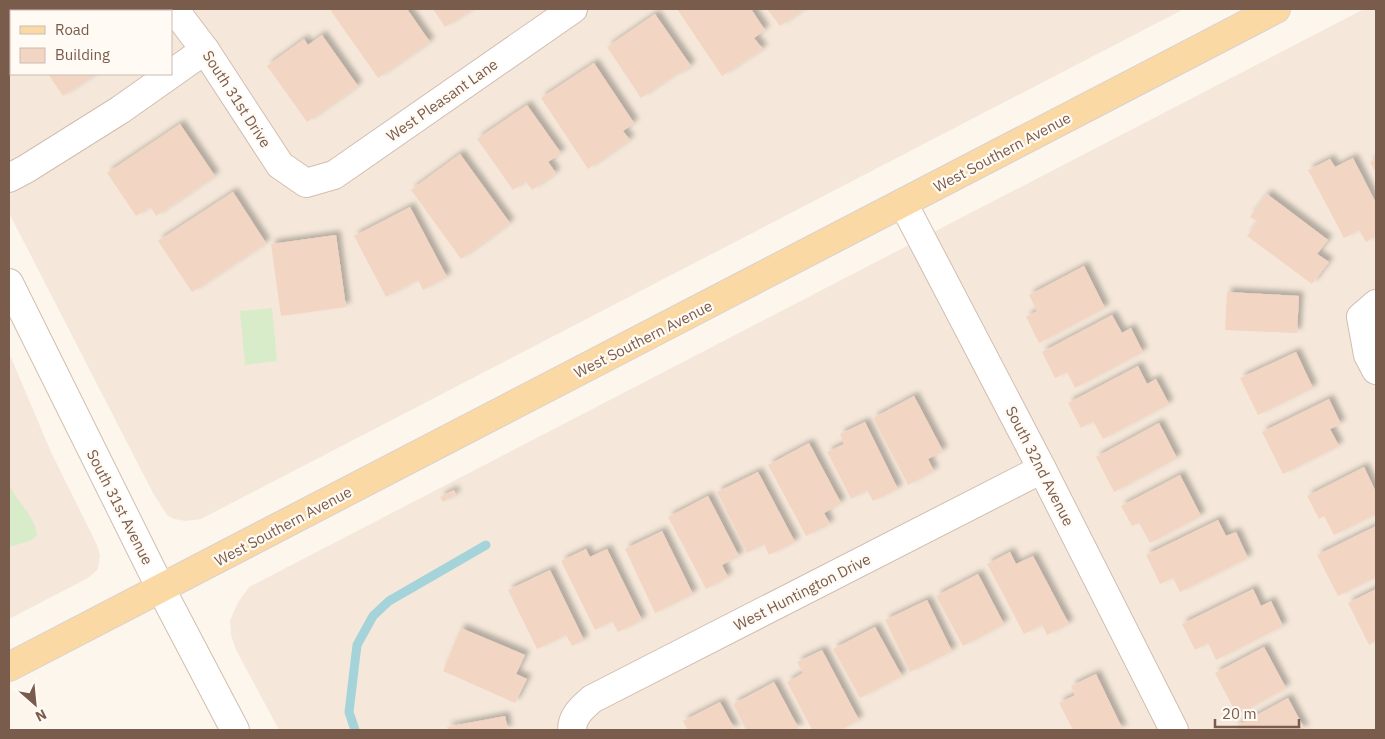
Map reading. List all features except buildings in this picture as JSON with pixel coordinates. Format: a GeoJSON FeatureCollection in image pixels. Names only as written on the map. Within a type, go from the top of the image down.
{"type":"FeatureCollection","features":[{"type":"Feature","properties":{"kind":"main road","name":"West Southern Avenue"},"geometry":{"type":"LineString","coordinates":[[9,667],[1276,9]]}},
{"type":"Feature","properties":{"kind":"street","name":"South 31st Drive"},"geometry":{"type":"LineString","coordinates":[[174,9],[205,50],[280,165],[306,183]]}},
{"type":"Feature","properties":{"kind":"street","name":"West Pleasant Lane"},"geometry":{"type":"LineString","coordinates":[[306,183],[334,175],[573,9]]}},
{"type":"Feature","properties":{"kind":"street"},"geometry":{"type":"LineString","coordinates":[[172,73],[205,50]]}},
{"type":"Feature","properties":{"kind":"street"},"geometry":{"type":"LineString","coordinates":[[9,178],[120,110],[170,75]]}},
{"type":"Feature","properties":{"kind":"street","name":"South 32nd Avenue"},"geometry":{"type":"LineString","coordinates":[[904,203],[1042,469],[1174,730]]}},
{"type":"Feature","properties":{"kind":"street","name":"South 31st Avenue"},"geometry":{"type":"LineString","coordinates":[[9,283],[161,589],[235,730]]}},
{"type":"Feature","properties":{"kind":"street"},"geometry":{"type":"LineString","coordinates":[[1369,310],[1368,355],[1376,370]]}},
{"type":"Feature","properties":{"kind":"street","name":"West Huntington Drive"},"geometry":{"type":"LineString","coordinates":[[572,728],[578,711],[592,699],[1042,469]]}},
{"type":"Feature","properties":{"kind":"shaded area"},"geometry":{"type":"Polygon","coordinates":[[[9,9],[1184,9],[201,519],[186,521],[174,519],[167,515],[153,493],[9,213],[9,9]]]}},
{"type":"Feature","properties":{"kind":"shaded area"},"geometry":{"type":"Polygon","coordinates":[[[1364,9],[1376,9],[1376,730],[279,730],[236,650],[231,635],[230,621],[237,604],[249,587],[1364,9]]]}},
{"type":"Feature","properties":{"kind":"shaded area"},"geometry":{"type":"Polygon","coordinates":[[[9,353],[51,452],[97,545],[100,556],[98,569],[88,578],[9,619],[9,353]]]}},
{"type":"Feature","properties":{"kind":"green space"},"geometry":{"type":"Polygon","coordinates":[[[272,308],[277,361],[245,365],[240,311],[272,308]]]}},
{"type":"Feature","properties":{"kind":"green space"},"geometry":{"type":"Polygon","coordinates":[[[9,484],[33,521],[37,535],[30,541],[9,547],[9,484]]]}},
{"type":"Feature","properties":{"kind":"waterway"},"geometry":{"type":"LineString","coordinates":[[355,730],[349,712],[357,645],[373,616],[389,601],[486,545]]}}]}
